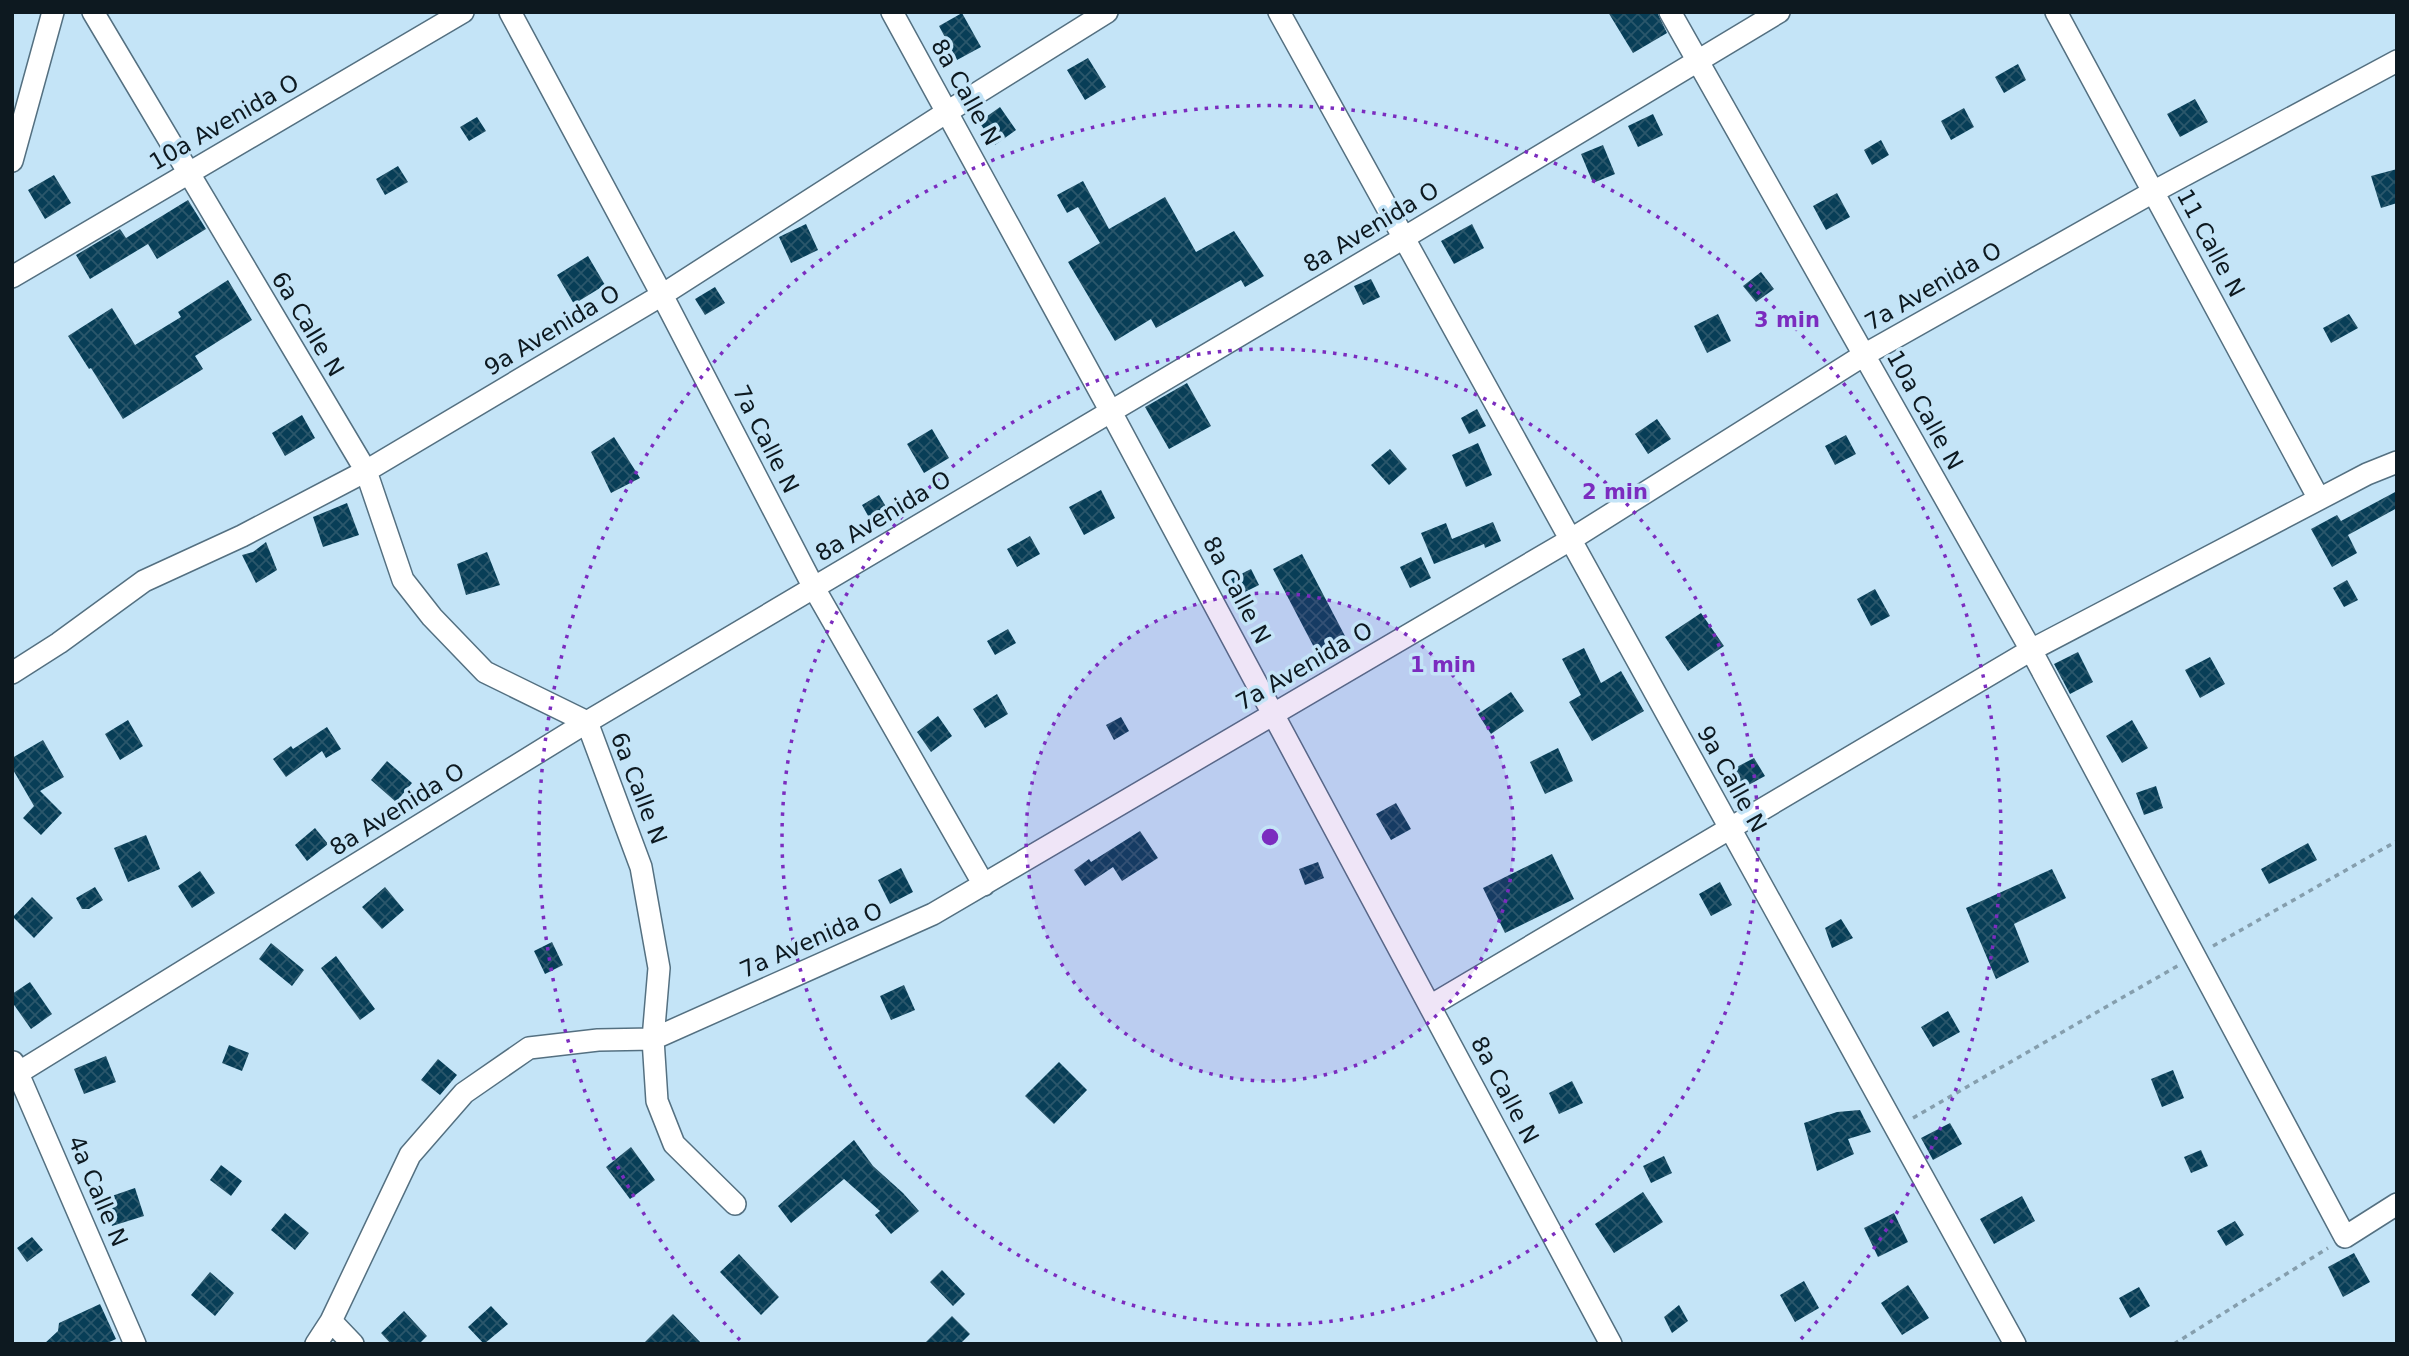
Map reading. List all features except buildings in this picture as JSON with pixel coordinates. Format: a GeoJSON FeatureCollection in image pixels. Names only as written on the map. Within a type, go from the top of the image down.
{"type":"FeatureCollection","features":[{"type":"Feature","properties":{"kind":"street"},"geometry":{"type":"LineString","coordinates":[[12,161],[53,12]]}},
{"type":"Feature","properties":{"kind":"street","name":"6a Calle N"},"geometry":{"type":"LineString","coordinates":[[93,12],[366,471],[403,580],[432,617],[485,672],[587,722],[641,867],[659,968],[653,1039],[657,1101],[674,1144],[734,1205]]}},
{"type":"Feature","properties":{"kind":"street","name":"10a Avenida O"},"geometry":{"type":"LineString","coordinates":[[12,277],[463,12]]}},
{"type":"Feature","properties":{"kind":"street","name":"7a Calle N"},"geometry":{"type":"LineString","coordinates":[[510,12],[662,295],[814,588],[984,885]]}},
{"type":"Feature","properties":{"kind":"street","name":"8a Calle N"},"geometry":{"type":"LineString","coordinates":[[892,12],[1111,412],[1611,1344]]}},
{"type":"Feature","properties":{"kind":"street","name":"9a Avenida O"},"geometry":{"type":"LineString","coordinates":[[12,673],[145,581],[242,536],[366,471],[662,295],[1107,12]]}},
{"type":"Feature","properties":{"kind":"street"},"geometry":{"type":"LineString","coordinates":[[1279,12],[1402,239]]}},
{"type":"Feature","properties":{"kind":"street","name":"10a Calle N"},"geometry":{"type":"LineString","coordinates":[[1670,12],[2031,650],[2345,1237]]}},
{"type":"Feature","properties":{"kind":"street","name":"8a Avenida O"},"geometry":{"type":"LineString","coordinates":[[15,1066],[1779,12]]}},
{"type":"Feature","properties":{"kind":"street","name":"11 Calle N"},"geometry":{"type":"LineString","coordinates":[[2056,12],[2319,499]]}},
{"type":"Feature","properties":{"kind":"street","name":"7a Avenida O"},"geometry":{"type":"LineString","coordinates":[[316,1344],[331,1321],[410,1155],[464,1093],[529,1048],[598,1040],[653,1039],[933,914],[1570,540],[1864,355],[2153,192],[2397,61]]}},
{"type":"Feature","properties":{"kind":"street","name":"9a Calle N"},"geometry":{"type":"LineString","coordinates":[[1402,239],[2015,1344]]}},
{"type":"Feature","properties":{"kind":"street"},"geometry":{"type":"LineString","coordinates":[[1430,1006],[2031,650],[2367,474],[2397,463]]}},
{"type":"Feature","properties":{"kind":"street","name":"4a Calle N"},"geometry":{"type":"LineString","coordinates":[[15,1066],[135,1344]]}},
{"type":"Feature","properties":{"kind":"street"},"geometry":{"type":"LineString","coordinates":[[2345,1237],[2397,1204]]}},
{"type":"Feature","properties":{"kind":"street"},"geometry":{"type":"LineString","coordinates":[[331,1321],[353,1344]]}},
{"type":"Feature","properties":{"kind":"path"},"geometry":{"type":"LineString","coordinates":[[1896,1128],[2397,841]]}},
{"type":"Feature","properties":{"kind":"path"},"geometry":{"type":"LineString","coordinates":[[2174,1344],[2345,1237]]}}]}
